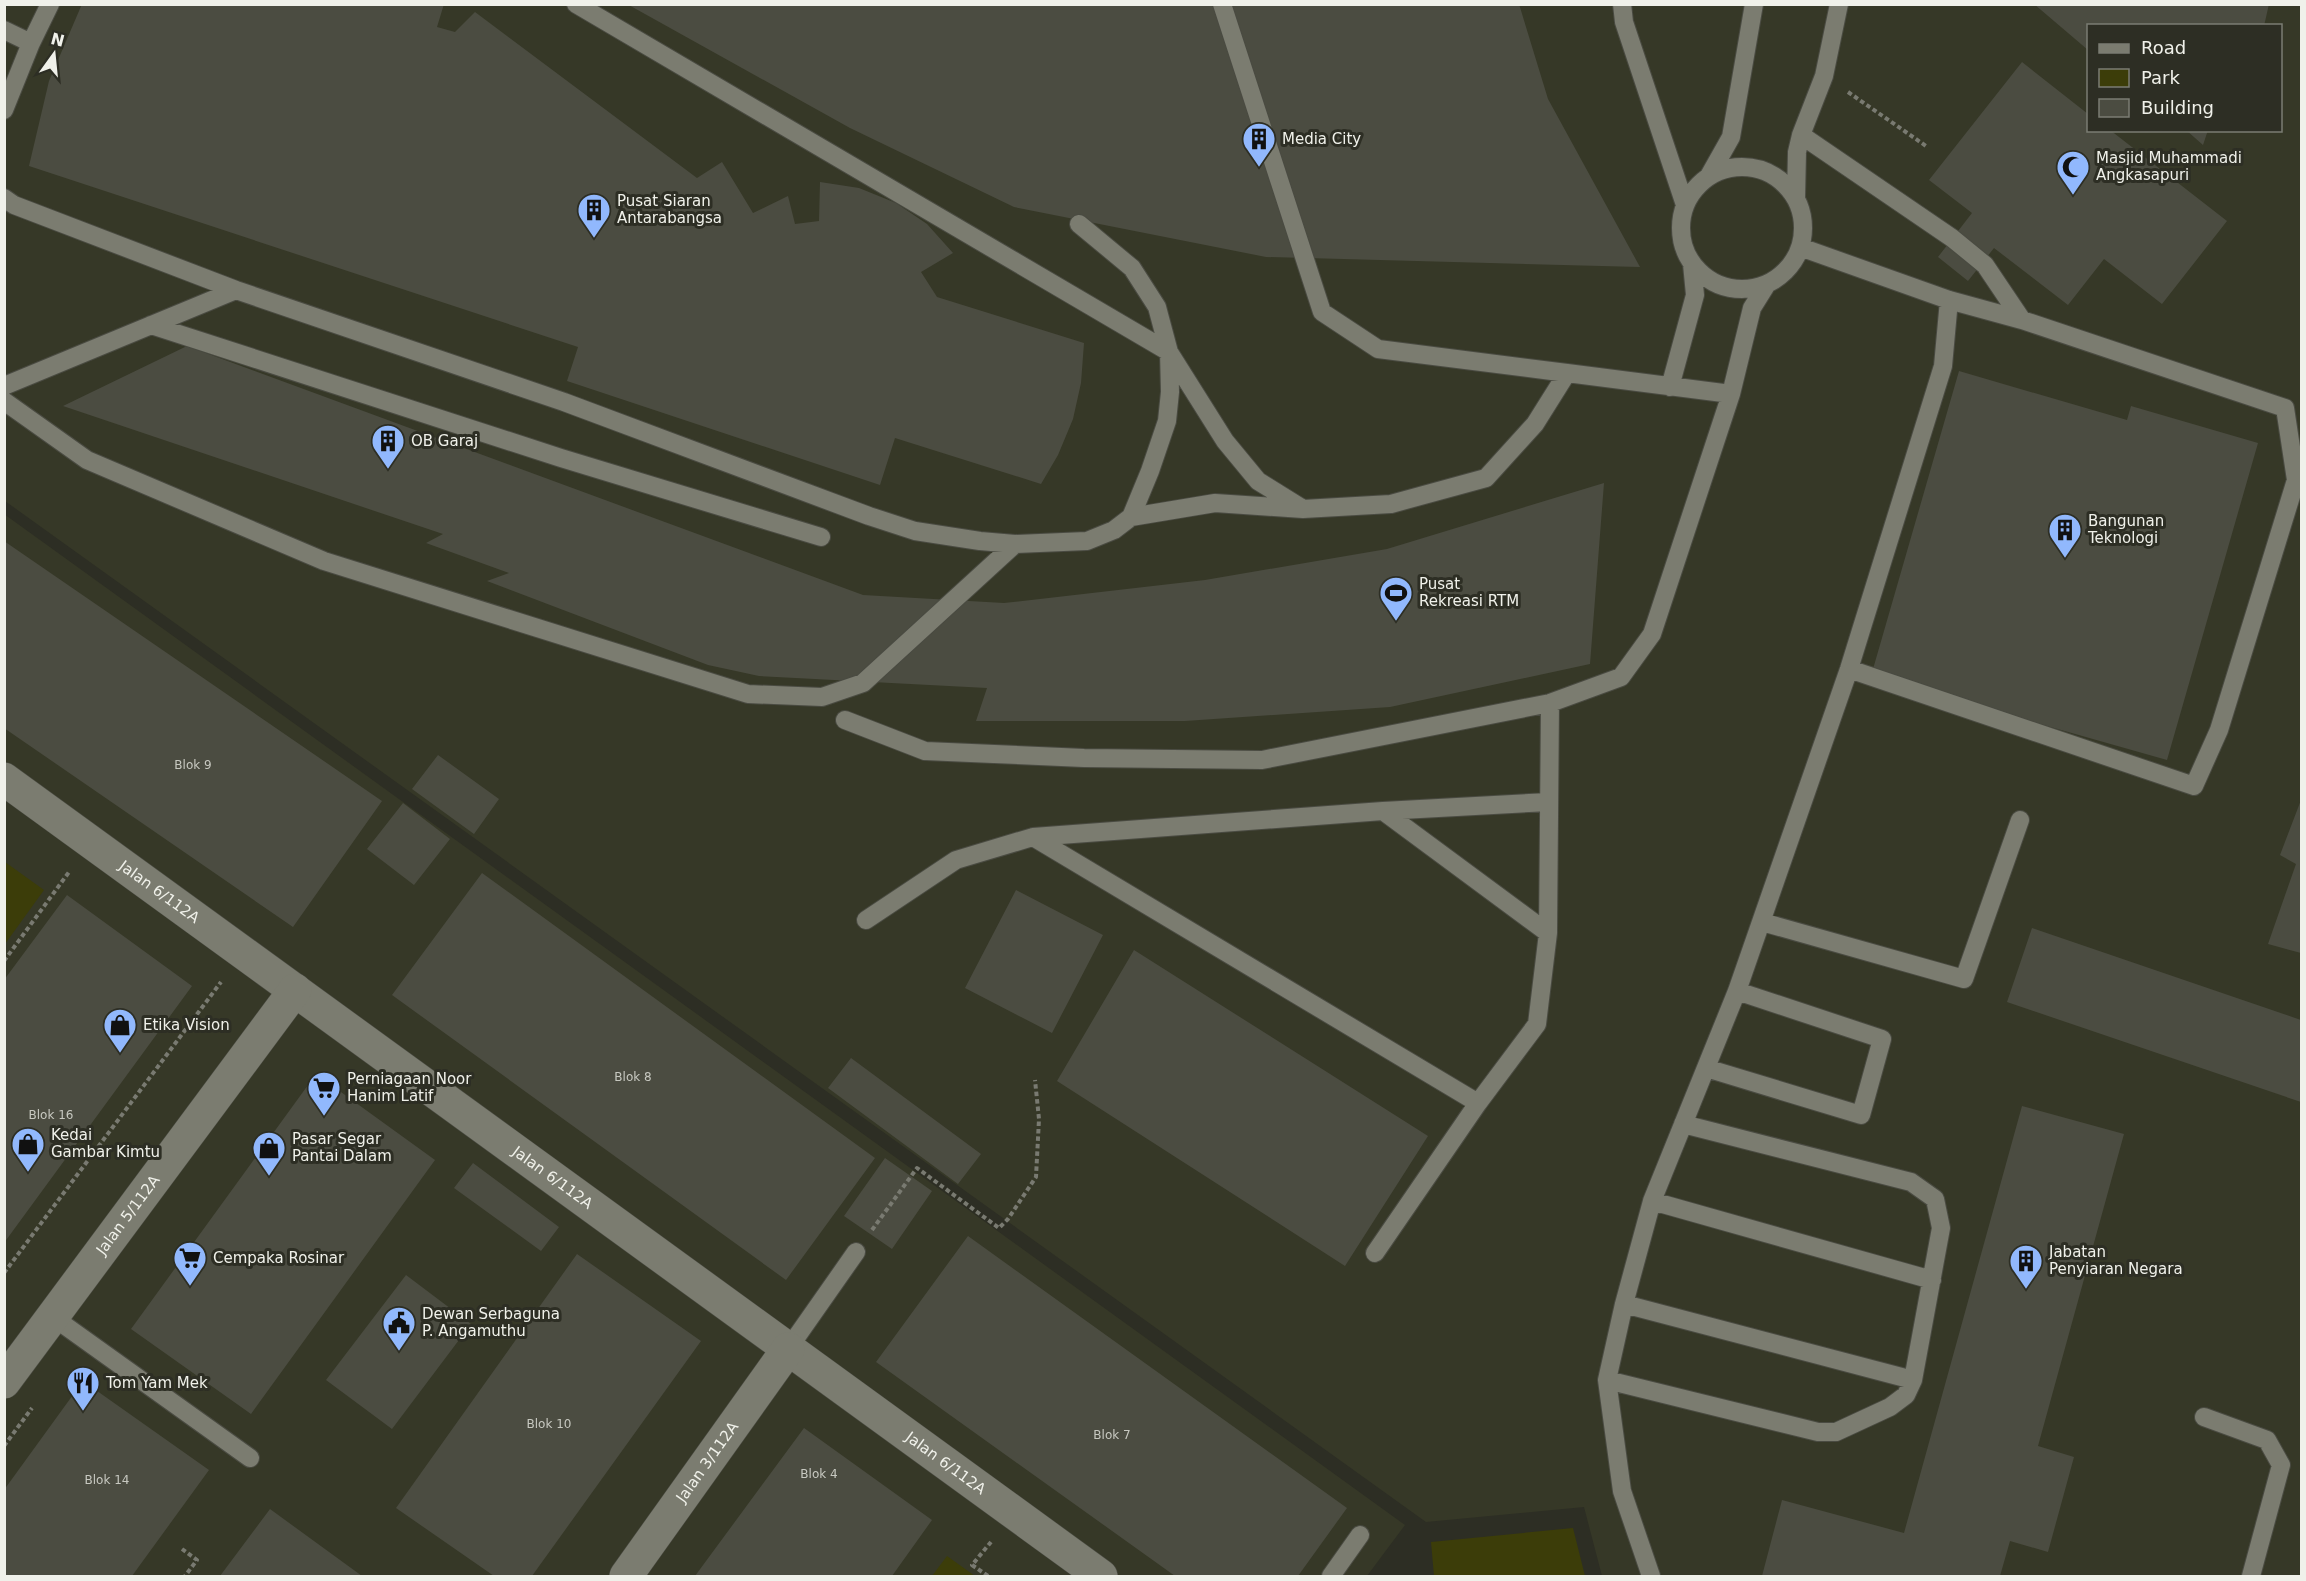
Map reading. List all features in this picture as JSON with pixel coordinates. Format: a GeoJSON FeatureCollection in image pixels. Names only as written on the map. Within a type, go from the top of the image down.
{"type":"FeatureCollection","features":[{"type":"Feature","properties":{"kind":"street","name":"Jalan 6/112A"},"geometry":{"type":"LineString","coordinates":[[4,779],[1101,1576]]}},
{"type":"Feature","properties":{"kind":"street","name":"Jalan 5/112A"},"geometry":{"type":"LineString","coordinates":[[4,1382],[295,990]]}},
{"type":"Feature","properties":{"kind":"street","name":"Jalan 3/112A"},"geometry":{"type":"LineString","coordinates":[[626,1576],[788,1349]]}},
{"type":"Feature","properties":{"kind":"lane"},"geometry":{"type":"LineString","coordinates":[[4,110],[31,43],[50,4]]}},
{"type":"Feature","properties":{"kind":"lane"},"geometry":{"type":"LineString","coordinates":[[576,4],[1169,352],[1225,441],[1258,481],[1303,509]]}},
{"type":"Feature","properties":{"kind":"lane"},"geometry":{"type":"LineString","coordinates":[[1222,4],[1322,312],[1378,349],[1731,394]]}},
{"type":"Feature","properties":{"kind":"lane"},"geometry":{"type":"LineString","coordinates":[[1622,4],[1624,22],[1685,206]]}},
{"type":"Feature","properties":{"kind":"lane"},"geometry":{"type":"LineString","coordinates":[[1709,176],[1731,137],[1754,4]]}},
{"type":"Feature","properties":{"kind":"lane"},"geometry":{"type":"LineString","coordinates":[[1796,198],[1797,152],[1801,135],[1824,75],[1839,4]]}},
{"type":"Feature","properties":{"kind":"lane"},"geometry":{"type":"LineString","coordinates":[[4,30],[31,43]]}},
{"type":"Feature","properties":{"kind":"lane"},"geometry":{"type":"LineString","coordinates":[[1801,135],[1953,238],[1985,265],[2022,320]]}},
{"type":"Feature","properties":{"kind":"lane"},"geometry":{"type":"LineString","coordinates":[[1670,387],[1695,295],[1692,264],[1684,245],[1681,224],[1685,206],[1695,188],[1709,176],[1728,168],[1748,167],[1767,172],[1783,182],[1796,198],[1803,216],[1803,237],[1797,256],[1784,273],[1767,284],[1747,289],[1726,287],[1707,278],[1692,264]]}},
{"type":"Feature","properties":{"kind":"lane"},"geometry":{"type":"LineString","coordinates":[[4,198],[14,205],[236,290],[564,402],[869,516],[915,531],[1015,544],[1087,541],[1114,530],[1131,516],[1150,471],[1167,421],[1170,392],[1169,352],[1157,307],[1132,268],[1079,224]]}},
{"type":"Feature","properties":{"kind":"lane"},"geometry":{"type":"LineString","coordinates":[[1800,247],[1948,300],[2022,320],[2285,408],[2296,480],[2219,730],[2194,786],[1849,669]]}},
{"type":"Feature","properties":{"kind":"lane"},"geometry":{"type":"LineString","coordinates":[[845,720],[925,751],[1084,758],[1263,760],[1550,703],[1621,677],[1652,634],[1731,394],[1752,308],[1767,284]]}},
{"type":"Feature","properties":{"kind":"lane"},"geometry":{"type":"LineString","coordinates":[[4,386],[236,290]]}},
{"type":"Feature","properties":{"kind":"lane"},"geometry":{"type":"LineString","coordinates":[[1651,1576],[1622,1491],[1607,1380],[1624,1304],[1652,1201],[1737,992],[1849,669],[1943,366],[1948,300]]}},
{"type":"Feature","properties":{"kind":"lane"},"geometry":{"type":"LineString","coordinates":[[151,325],[561,458],[820,537]]}},
{"type":"Feature","properties":{"kind":"lane"},"geometry":{"type":"LineString","coordinates":[[1131,516],[1215,503],[1303,509],[1391,504],[1486,478],[1535,424],[1567,373]]}},
{"type":"Feature","properties":{"kind":"lane"},"geometry":{"type":"LineString","coordinates":[[4,401],[87,460],[324,561],[748,694],[822,697],[863,683],[1015,544]]}},
{"type":"Feature","properties":{"kind":"lane"},"geometry":{"type":"LineString","coordinates":[[1375,1253],[1478,1103],[1537,1024],[1548,933],[1550,703]]}},
{"type":"Feature","properties":{"kind":"lane"},"geometry":{"type":"LineString","coordinates":[[866,920],[956,860],[1033,837],[1383,811],[1550,802]]}},
{"type":"Feature","properties":{"kind":"lane"},"geometry":{"type":"LineString","coordinates":[[1383,811],[1548,933]]}},
{"type":"Feature","properties":{"kind":"lane"},"geometry":{"type":"LineString","coordinates":[[1762,922],[1964,979],[2020,820]]}},
{"type":"Feature","properties":{"kind":"lane"},"geometry":{"type":"LineString","coordinates":[[1033,837],[1478,1103]]}},
{"type":"Feature","properties":{"kind":"lane"},"geometry":{"type":"LineString","coordinates":[[1706,1068],[1861,1114],[1882,1039],[1737,992]]}},
{"type":"Feature","properties":{"kind":"lane"},"geometry":{"type":"LineString","coordinates":[[1607,1380],[1818,1432],[1836,1432],[1890,1407],[1906,1395],[1913,1380],[1941,1228],[1935,1199],[1911,1182],[1683,1124]]}},
{"type":"Feature","properties":{"kind":"lane"},"geometry":{"type":"LineString","coordinates":[[1652,1201],[1932,1280]]}},
{"type":"Feature","properties":{"kind":"lane"},"geometry":{"type":"LineString","coordinates":[[788,1349],[856,1252]]}},
{"type":"Feature","properties":{"kind":"lane"},"geometry":{"type":"LineString","coordinates":[[1624,1304],[1913,1380]]}},
{"type":"Feature","properties":{"kind":"lane"},"geometry":{"type":"LineString","coordinates":[[53,1317],[250,1458]]}},
{"type":"Feature","properties":{"kind":"lane"},"geometry":{"type":"LineString","coordinates":[[2204,1417],[2267,1440],[2281,1465],[2251,1576]]}},
{"type":"Feature","properties":{"kind":"lane"},"geometry":{"type":"LineString","coordinates":[[1331,1576],[1360,1535]]}},
{"type":"Feature","properties":{"kind":"path"},"geometry":{"type":"LineString","coordinates":[[1841,88],[1863,100],[1926,146]]}},
{"type":"Feature","properties":{"kind":"path"},"geometry":{"type":"LineString","coordinates":[[4,961],[91,842]]}},
{"type":"Feature","properties":{"kind":"path"},"geometry":{"type":"LineString","coordinates":[[4,1273],[214,992]]}},
{"type":"Feature","properties":{"kind":"path"},"geometry":{"type":"LineString","coordinates":[[856,1252],[917,1168],[999,1228],[1008,1219],[1036,1177],[1039,1119],[1035,1080]]}},
{"type":"Feature","properties":{"kind":"path"},"geometry":{"type":"LineString","coordinates":[[988,1576],[972,1565],[991,1540]]}},
{"type":"Feature","properties":{"kind":"path"},"geometry":{"type":"LineString","coordinates":[[182,1549],[197,1560],[185,1576]]}},
{"type":"Feature","properties":{"kind":"shaded area"},"geometry":{"type":"Polygon","coordinates":[[[5,5],[2301,5],[2301,1576],[1602,1576],[1584,1507],[1426,1522],[5,501],[5,5]]]}},
{"type":"Feature","properties":{"kind":"shaded area"},"geometry":{"type":"Polygon","coordinates":[[[4,514],[1405,1525],[1367,1576],[5,1576],[4,514]]]}},
{"type":"Feature","properties":{"kind":"green space"},"geometry":{"type":"Polygon","coordinates":[[[5,862],[44,890],[5,944],[5,862]]]}},
{"type":"Feature","properties":{"kind":"green space"},"geometry":{"type":"Polygon","coordinates":[[[1573,1528],[1585,1576],[1434,1576],[1431,1542],[1573,1528]]]}},
{"type":"Feature","properties":{"kind":"green space"},"geometry":{"type":"Polygon","coordinates":[[[947,1556],[975,1576],[932,1576],[947,1556]]]}},
{"type":"Feature","properties":{"kind":"building","name":"Pusat Siaran Antarabangsa"},"geometry":{"type":"Polygon","coordinates":[[[82,4],[444,4],[437,27],[455,32],[475,12],[697,178],[722,162],[753,213],[788,196],[795,224],[819,221],[820,182],[859,188],[896,203],[927,224],[953,253],[921,272],[937,297],[1084,343],[1081,383],[1073,419],[1058,455],[1041,484],[895,438],[880,485],[567,381],[578,347],[29,166],[49,81],[82,4]]]}},
{"type":"Feature","properties":{"kind":"building","name":"Media City"},"geometry":{"type":"Polygon","coordinates":[[[627,4],[1519,4],[1548,99],[1640,267],[1266,257],[1014,207],[850,128],[627,4]]]}},
{"type":"Feature","properties":{"kind":"building"},"geometry":{"type":"Polygon","coordinates":[[[2034,4],[2269,4],[2264,24],[2087,24],[2087,49],[2034,4]]]}},
{"type":"Feature","properties":{"kind":"building","name":"Masjid Muhammadi Angkasapuri"},"geometry":{"type":"Polygon","coordinates":[[[2022,62],[2087,113],[2087,132],[2113,132],[2227,221],[2162,304],[2104,259],[2068,305],[1994,248],[1968,281],[1938,257],[1972,213],[1929,180],[2022,62]]]}},
{"type":"Feature","properties":{"kind":"building"},"geometry":{"type":"Polygon","coordinates":[[[2188,132],[2207,132],[2203,145],[2188,132]]]}},
{"type":"Feature","properties":{"kind":"building"},"geometry":{"type":"Polygon","coordinates":[[[187,346],[863,595],[1004,603],[1205,580],[1387,549],[1604,483],[1590,664],[1390,707],[1185,721],[976,721],[987,688],[759,676],[708,665],[487,581],[509,573],[426,543],[443,534],[63,406],[187,346]]]}},
{"type":"Feature","properties":{"kind":"building","name":"Bangunan Teknologi"},"geometry":{"type":"Polygon","coordinates":[[[1959,371],[2127,420],[2131,406],[2258,443],[2167,760],[1871,676],[1959,371]]]}},
{"type":"Feature","properties":{"kind":"building"},"geometry":{"type":"Polygon","coordinates":[[[4,541],[382,801],[293,927],[4,728],[4,541]]]}},
{"type":"Feature","properties":{"kind":"building"},"geometry":{"type":"Polygon","coordinates":[[[438,755],[499,799],[474,834],[412,789],[438,755]]]}},
{"type":"Feature","properties":{"kind":"building"},"geometry":{"type":"Polygon","coordinates":[[[2301,800],[2301,953],[2268,944],[2296,864],[2280,855],[2301,800]]]}},
{"type":"Feature","properties":{"kind":"building"},"geometry":{"type":"Polygon","coordinates":[[[403,803],[450,839],[414,885],[367,849],[403,803]]]}},
{"type":"Feature","properties":{"kind":"building"},"geometry":{"type":"Polygon","coordinates":[[[482,873],[875,1158],[786,1280],[392,995],[482,873]]]}},
{"type":"Feature","properties":{"kind":"building"},"geometry":{"type":"Polygon","coordinates":[[[1016,890],[1103,935],[1052,1033],[965,988],[1016,890]]]}},
{"type":"Feature","properties":{"kind":"building"},"geometry":{"type":"Polygon","coordinates":[[[67,895],[192,986],[4,1243],[4,980],[67,895]]]}},
{"type":"Feature","properties":{"kind":"building"},"geometry":{"type":"Polygon","coordinates":[[[2032,928],[2301,1020],[2301,1102],[2007,1002],[2032,928]]]}},
{"type":"Feature","properties":{"kind":"building"},"geometry":{"type":"Polygon","coordinates":[[[1134,950],[1428,1136],[1345,1266],[1057,1081],[1134,950]]]}},
{"type":"Feature","properties":{"kind":"building"},"geometry":{"type":"Polygon","coordinates":[[[851,1058],[981,1154],[958,1184],[828,1088],[851,1058]]]}},
{"type":"Feature","properties":{"kind":"building"},"geometry":{"type":"Polygon","coordinates":[[[316,1074],[435,1160],[251,1414],[131,1329],[316,1074]]]}},
{"type":"Feature","properties":{"kind":"building","name":"Jabatan Penyiaran Negara"},"geometry":{"type":"Polygon","coordinates":[[[2022,1106],[2124,1134],[2038,1446],[2074,1457],[2048,1552],[2010,1541],[2000,1576],[1762,1576],[1782,1500],[1904,1533],[2022,1106]]]}},
{"type":"Feature","properties":{"kind":"building"},"geometry":{"type":"Polygon","coordinates":[[[885,1158],[932,1191],[892,1249],[844,1216],[885,1158]]]}},
{"type":"Feature","properties":{"kind":"building"},"geometry":{"type":"Polygon","coordinates":[[[473,1163],[559,1227],[541,1251],[454,1188],[473,1163]]]}},
{"type":"Feature","properties":{"kind":"building"},"geometry":{"type":"Polygon","coordinates":[[[968,1236],[1347,1508],[1298,1576],[1175,1576],[876,1362],[968,1236]]]}},
{"type":"Feature","properties":{"kind":"building"},"geometry":{"type":"Polygon","coordinates":[[[577,1254],[701,1341],[532,1576],[494,1576],[396,1508],[577,1254]]]}},
{"type":"Feature","properties":{"kind":"building","name":"Dewan Serbaguna P. Angamuthu"},"geometry":{"type":"Polygon","coordinates":[[[406,1275],[471,1324],[392,1429],[326,1380],[406,1275]]]}},
{"type":"Feature","properties":{"kind":"building"},"geometry":{"type":"Polygon","coordinates":[[[83,1381],[209,1470],[132,1576],[4,1576],[4,1490],[83,1381]]]}},
{"type":"Feature","properties":{"kind":"building"},"geometry":{"type":"Polygon","coordinates":[[[804,1428],[932,1520],[892,1576],[695,1576],[804,1428]]]}},
{"type":"Feature","properties":{"kind":"building"},"geometry":{"type":"Polygon","coordinates":[[[270,1509],[362,1576],[220,1576],[270,1509]]]}},
{"type":"Feature","properties":{"kind":"place","name":"Media City"},"geometry":{"type":"Point","coordinates":[1259,168]}},
{"type":"Feature","properties":{"kind":"place","name":"Masjid Muhammadi Angkasapuri"},"geometry":{"type":"Point","coordinates":[2073,196]}},
{"type":"Feature","properties":{"kind":"place","name":"Pusat Siaran Antarabangsa"},"geometry":{"type":"Point","coordinates":[594,239]}},
{"type":"Feature","properties":{"kind":"place","name":"OB Garaj"},"geometry":{"type":"Point","coordinates":[388,470]}},
{"type":"Feature","properties":{"kind":"place","name":"Bangunan Teknologi"},"geometry":{"type":"Point","coordinates":[2065,559]}},
{"type":"Feature","properties":{"kind":"place","name":"Pusat Rekreasi RTM"},"geometry":{"type":"Point","coordinates":[1396,622]}},
{"type":"Feature","properties":{"kind":"place","name":"Etika Vision"},"geometry":{"type":"Point","coordinates":[120,1054]}},
{"type":"Feature","properties":{"kind":"place","name":"Perniagaan Noor Hanim Latif"},"geometry":{"type":"Point","coordinates":[324,1117]}},
{"type":"Feature","properties":{"kind":"place","name":"Kedai Gambar Kimtu"},"geometry":{"type":"Point","coordinates":[28,1173]}},
{"type":"Feature","properties":{"kind":"place","name":"Pasar Segar Pantai Dalam"},"geometry":{"type":"Point","coordinates":[269,1177]}},
{"type":"Feature","properties":{"kind":"place","name":"Cempaka Rosinar"},"geometry":{"type":"Point","coordinates":[190,1287]}},
{"type":"Feature","properties":{"kind":"place","name":"Jabatan Penyiaran Negara"},"geometry":{"type":"Point","coordinates":[2026,1290]}},
{"type":"Feature","properties":{"kind":"place","name":"Dewan Serbaguna P. Angamuthu"},"geometry":{"type":"Point","coordinates":[399,1352]}},
{"type":"Feature","properties":{"kind":"place","name":"Tom Yam Mek"},"geometry":{"type":"Point","coordinates":[83,1412]}}]}
